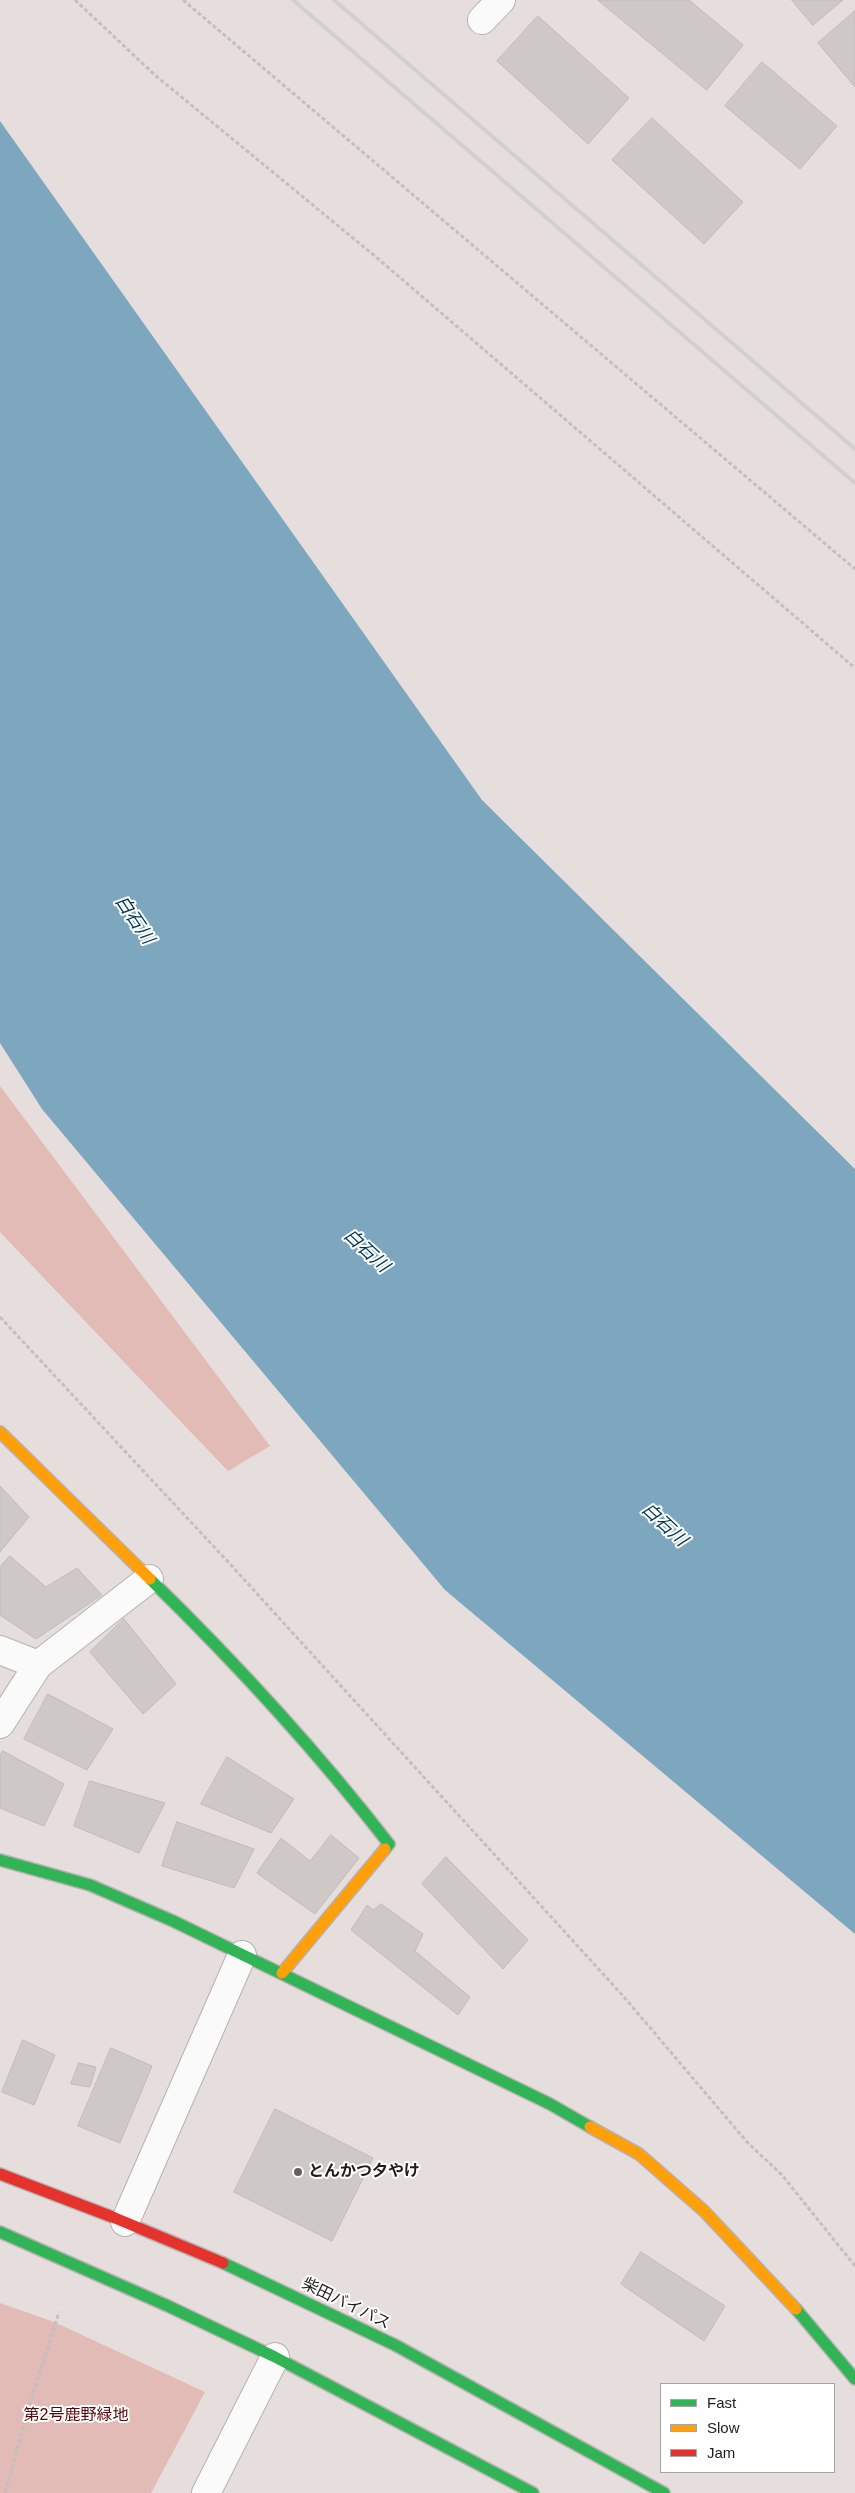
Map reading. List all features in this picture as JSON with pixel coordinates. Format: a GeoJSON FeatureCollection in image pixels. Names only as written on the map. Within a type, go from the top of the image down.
{"type":"FeatureCollection","features":[{"type":"Feature","properties":{"kind":"main road"},"geometry":{"type":"LineString","coordinates":[[0,1432],[222,1650],[358,1804],[389,1844],[282,1973]]}},
{"type":"Feature","properties":{"kind":"main road"},"geometry":{"type":"LineString","coordinates":[[0,1860],[90,1886],[282,1973],[550,2104],[639,2154],[704,2211],[788,2299],[855,2378]]}},
{"type":"Feature","properties":{"kind":"main road","name":"柴田バイパス"},"geometry":{"type":"LineString","coordinates":[[0,2174],[125,2222],[312,2304],[448,2372],[664,2493]]}},
{"type":"Feature","properties":{"kind":"main road"},"geometry":{"type":"LineString","coordinates":[[0,2232],[168,2306],[275,2357],[533,2493]]}},
{"type":"Feature","properties":{"kind":"street"},"geometry":{"type":"LineString","coordinates":[[482,20],[501,0]]}},
{"type":"Feature","properties":{"kind":"street"},"geometry":{"type":"LineString","coordinates":[[0,1724],[38,1665],[149,1579]]}},
{"type":"Feature","properties":{"kind":"street"},"geometry":{"type":"LineString","coordinates":[[0,1650],[38,1665]]}},
{"type":"Feature","properties":{"kind":"street"},"geometry":{"type":"LineString","coordinates":[[125,2222],[242,1955]]}},
{"type":"Feature","properties":{"kind":"street"},"geometry":{"type":"LineString","coordinates":[[206,2493],[275,2357]]}},
{"type":"Feature","properties":{"kind":"path"},"geometry":{"type":"LineString","coordinates":[[75,0],[156,76],[376,257],[855,668]]}},
{"type":"Feature","properties":{"kind":"path"},"geometry":{"type":"LineString","coordinates":[[183,0],[855,569]]}},
{"type":"Feature","properties":{"kind":"path"},"geometry":{"type":"LineString","coordinates":[[0,1317],[230,1564],[617,1990],[747,2142],[782,2175],[855,2266]]}},
{"type":"Feature","properties":{"kind":"path"},"geometry":{"type":"LineString","coordinates":[[5,2493],[38,2377],[59,2312]]}},
{"type":"Feature","properties":{"kind":"green space"},"geometry":{"type":"Polygon","coordinates":[[[0,1086],[270,1446],[228,1471],[0,1232],[0,1086]]]}},
{"type":"Feature","properties":{"kind":"green space","name":"第2号鹿野緑地"},"geometry":{"type":"Polygon","coordinates":[[[0,2303],[54,2322],[205,2392],[151,2493],[0,2493],[0,2303]]]}},
{"type":"Feature","properties":{"kind":"water","name":"白石川"},"geometry":{"type":"Polygon","coordinates":[[[0,121],[482,800],[855,1169],[855,1934],[445,1590],[42,1109],[0,1043],[0,121]]]}},
{"type":"Feature","properties":{"kind":"building"},"geometry":{"type":"Polygon","coordinates":[[[598,0],[689,0],[743,45],[707,90],[598,0]]]}},
{"type":"Feature","properties":{"kind":"building"},"geometry":{"type":"Polygon","coordinates":[[[792,0],[843,0],[813,25],[792,0]]]}},
{"type":"Feature","properties":{"kind":"building"},"geometry":{"type":"Polygon","coordinates":[[[855,11],[855,87],[818,43],[855,11]]]}},
{"type":"Feature","properties":{"kind":"building"},"geometry":{"type":"Polygon","coordinates":[[[538,16],[629,98],[588,144],[497,61],[538,16]]]}},
{"type":"Feature","properties":{"kind":"building"},"geometry":{"type":"Polygon","coordinates":[[[762,62],[837,126],[800,169],[725,106],[762,62]]]}},
{"type":"Feature","properties":{"kind":"building"},"geometry":{"type":"Polygon","coordinates":[[[652,118],[743,202],[704,244],[612,160],[652,118]]]}},
{"type":"Feature","properties":{"kind":"building"},"geometry":{"type":"Polygon","coordinates":[[[0,1486],[29,1517],[0,1552],[0,1486]]]}},
{"type":"Feature","properties":{"kind":"building"},"geometry":{"type":"Polygon","coordinates":[[[10,1556],[46,1587],[77,1568],[102,1595],[36,1639],[0,1615],[0,1567],[10,1556]]]}},
{"type":"Feature","properties":{"kind":"building"},"geometry":{"type":"Polygon","coordinates":[[[124,1619],[176,1684],[143,1714],[90,1652],[124,1619]]]}},
{"type":"Feature","properties":{"kind":"building"},"geometry":{"type":"Polygon","coordinates":[[[48,1694],[113,1729],[87,1770],[24,1739],[48,1694]]]}},
{"type":"Feature","properties":{"kind":"building"},"geometry":{"type":"Polygon","coordinates":[[[3,1751],[64,1784],[44,1826],[0,1808],[0,1755],[3,1751]]]}},
{"type":"Feature","properties":{"kind":"building"},"geometry":{"type":"Polygon","coordinates":[[[227,1757],[294,1799],[271,1833],[201,1804],[227,1757]]]}},
{"type":"Feature","properties":{"kind":"building"},"geometry":{"type":"Polygon","coordinates":[[[90,1781],[165,1803],[139,1853],[74,1826],[90,1781]]]}},
{"type":"Feature","properties":{"kind":"building"},"geometry":{"type":"Polygon","coordinates":[[[177,1822],[254,1849],[234,1888],[162,1866],[177,1822]]]}},
{"type":"Feature","properties":{"kind":"building"},"geometry":{"type":"Polygon","coordinates":[[[331,1835],[359,1858],[315,1914],[257,1873],[281,1838],[310,1861],[331,1835]]]}},
{"type":"Feature","properties":{"kind":"building"},"geometry":{"type":"Polygon","coordinates":[[[446,1857],[528,1940],[503,1969],[422,1884],[446,1857]]]}},
{"type":"Feature","properties":{"kind":"building"},"geometry":{"type":"Polygon","coordinates":[[[381,1904],[423,1934],[415,1951],[470,1997],[458,2015],[351,1930],[367,1905],[373,1910],[381,1904]]]}},
{"type":"Feature","properties":{"kind":"building"},"geometry":{"type":"Polygon","coordinates":[[[23,2040],[55,2055],[34,2105],[2,2092],[23,2040]]]}},
{"type":"Feature","properties":{"kind":"building"},"geometry":{"type":"Polygon","coordinates":[[[111,2048],[152,2066],[120,2143],[78,2126],[111,2048]]]}},
{"type":"Feature","properties":{"kind":"building"},"geometry":{"type":"Polygon","coordinates":[[[79,2063],[96,2067],[90,2087],[71,2084],[79,2063]]]}},
{"type":"Feature","properties":{"kind":"building"},"geometry":{"type":"Polygon","coordinates":[[[275,2109],[373,2158],[332,2241],[234,2192],[275,2109]]]}},
{"type":"Feature","properties":{"kind":"building"},"geometry":{"type":"Polygon","coordinates":[[[641,2252],[725,2306],[704,2341],[621,2284],[641,2252]]]}},
{"type":"Feature","properties":{"kind":"railway"},"geometry":{"type":"LineString","coordinates":[[293,0],[855,483]]}},
{"type":"Feature","properties":{"kind":"railway"},"geometry":{"type":"LineString","coordinates":[[334,0],[855,449]]}},
{"type":"Feature","properties":{"kind":"traffic: fast"},"geometry":{"type":"LineString","coordinates":[[150,1579],[213,1642],[304,1741],[389,1844],[385,1849]]}},
{"type":"Feature","properties":{"kind":"traffic: fast"},"geometry":{"type":"LineString","coordinates":[[0,1860],[90,1885],[173,1921],[550,2104],[590,2127]]}},
{"type":"Feature","properties":{"kind":"traffic: fast"},"geometry":{"type":"LineString","coordinates":[[0,2232],[168,2306],[275,2357],[533,2493]]}},
{"type":"Feature","properties":{"kind":"traffic: fast"},"geometry":{"type":"LineString","coordinates":[[223,2263],[395,2345],[664,2493]]}},
{"type":"Feature","properties":{"kind":"traffic: fast"},"geometry":{"type":"LineString","coordinates":[[796,2309],[855,2379]]}},
{"type":"Feature","properties":{"kind":"traffic: slow"},"geometry":{"type":"LineString","coordinates":[[0,1432],[150,1579]]}},
{"type":"Feature","properties":{"kind":"traffic: slow"},"geometry":{"type":"LineString","coordinates":[[282,1973],[385,1849]]}},
{"type":"Feature","properties":{"kind":"traffic: slow"},"geometry":{"type":"LineString","coordinates":[[590,2127],[639,2154],[704,2211],[796,2309]]}},
{"type":"Feature","properties":{"kind":"traffic: jam"},"geometry":{"type":"LineString","coordinates":[[0,2174],[115,2218],[223,2263]]}},
{"type":"Feature","properties":{"kind":"place","name":"とんかつ夕やけ"},"geometry":{"type":"Point","coordinates":[298,2172]}}]}
